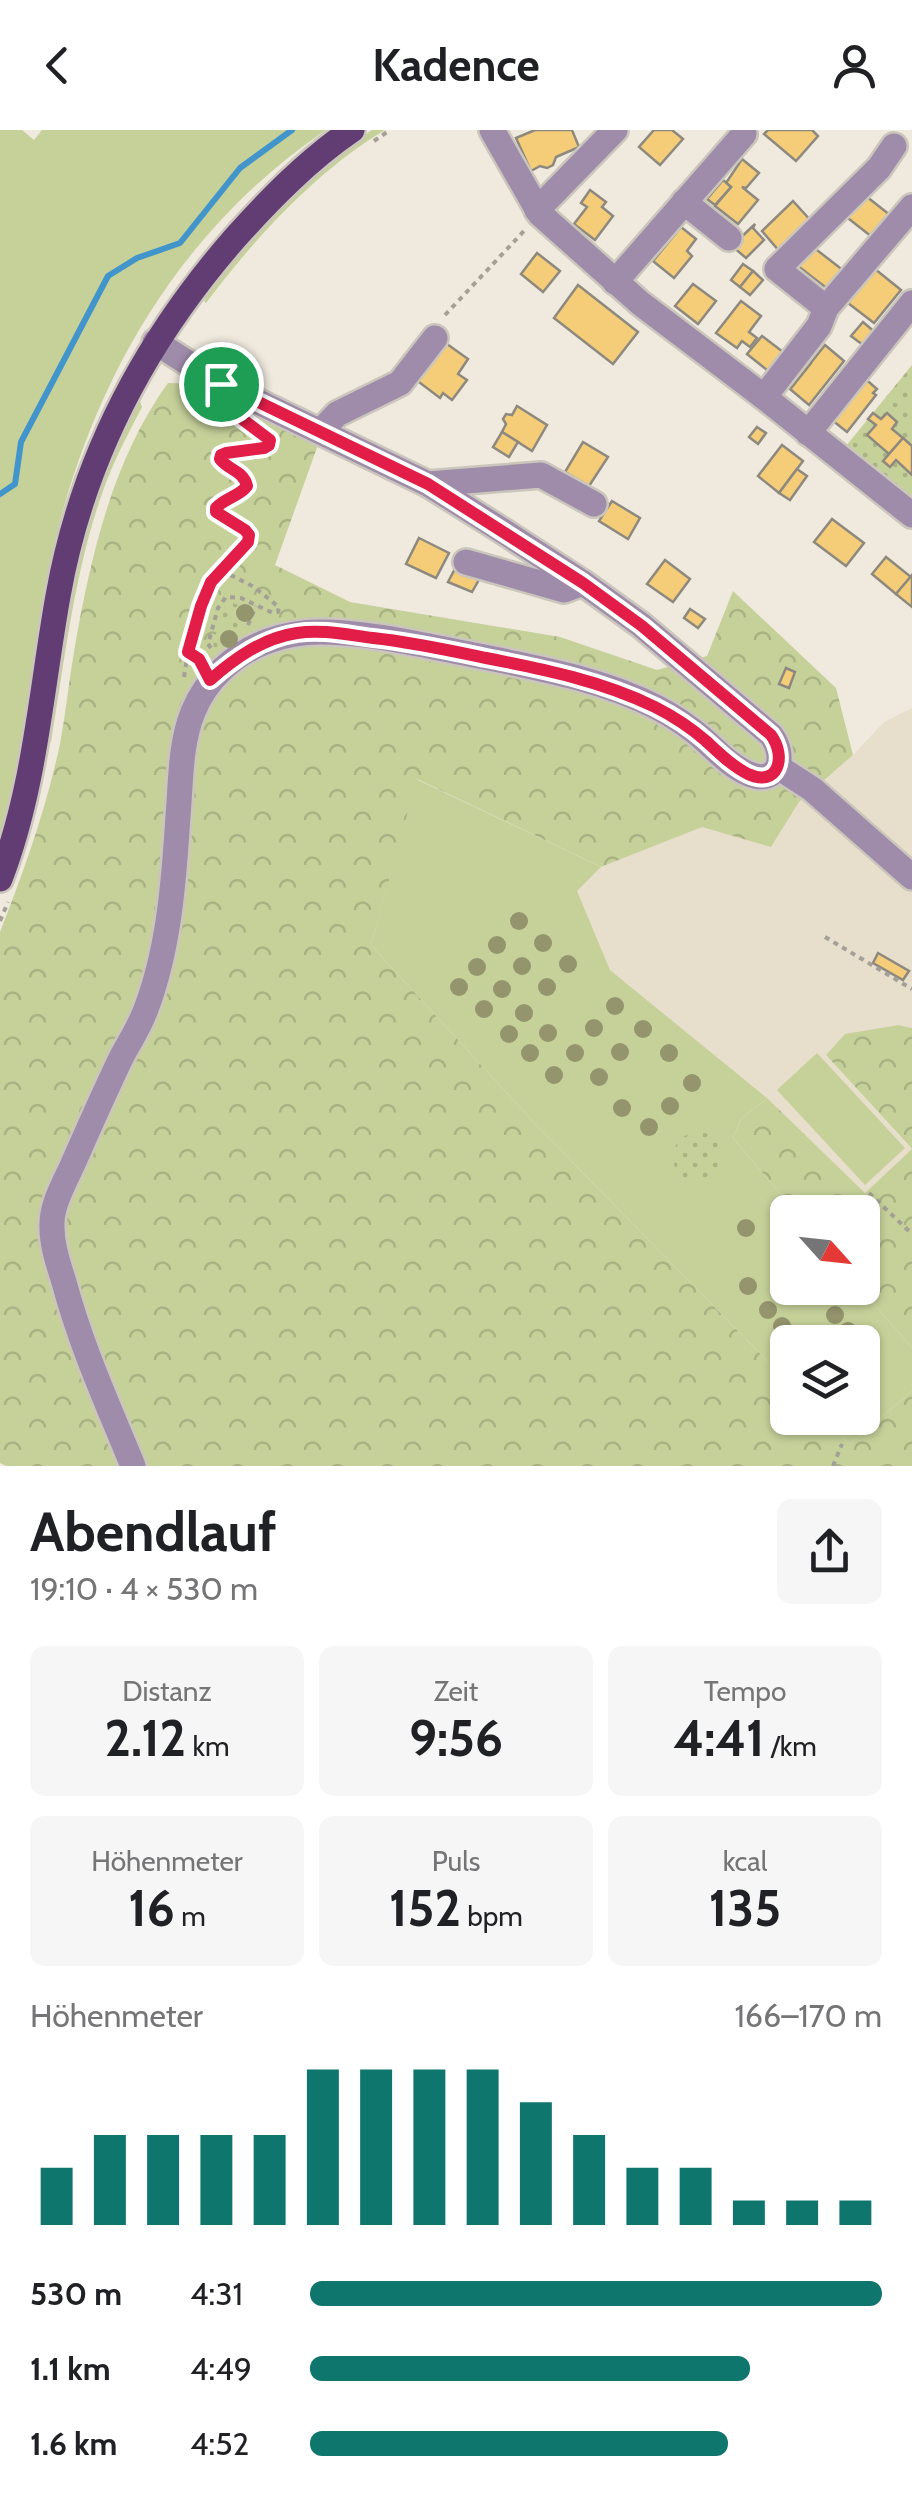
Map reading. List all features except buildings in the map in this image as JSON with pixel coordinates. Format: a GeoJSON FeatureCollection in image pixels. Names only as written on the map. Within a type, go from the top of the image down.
{"type":"FeatureCollection","features":[{"type":"Feature","properties":{"kind":"main road"},"geometry":{"type":"LineString","coordinates":[[6,884],[38,737],[58,595],[71,536],[107,432],[156,342],[198,280],[289,182],[361,138]]}},
{"type":"Feature","properties":{"kind":"street"},"geometry":{"type":"LineString","coordinates":[[492,130],[538,212],[614,282],[910,510]]}},
{"type":"Feature","properties":{"kind":"street"},"geometry":{"type":"LineString","coordinates":[[538,212],[615,130]]}},
{"type":"Feature","properties":{"kind":"street"},"geometry":{"type":"LineString","coordinates":[[614,282],[744,134]]}},
{"type":"Feature","properties":{"kind":"street"},"geometry":{"type":"LineString","coordinates":[[826,308],[777,268],[879,168],[894,146]]}},
{"type":"Feature","properties":{"kind":"street"},"geometry":{"type":"LineString","coordinates":[[684,202],[729,238]]}},
{"type":"Feature","properties":{"kind":"street"},"geometry":{"type":"LineString","coordinates":[[764,397],[819,326],[826,308],[912,207]]}},
{"type":"Feature","properties":{"kind":"street"},"geometry":{"type":"LineString","coordinates":[[808,433],[912,303]]}},
{"type":"Feature","properties":{"kind":"street"},"geometry":{"type":"LineString","coordinates":[[320,431],[337,414],[400,383],[435,338]]}},
{"type":"Feature","properties":{"kind":"street"},"geometry":{"type":"LineString","coordinates":[[133,1466],[76,1325],[53,1244],[52,1220],[100,1103],[145,1011],[157,974],[171,896],[183,752],[208,675],[262,643],[295,633],[322,632],[406,642],[597,684],[660,709],[755,777],[766,776],[778,767],[781,758],[771,735],[642,626],[583,583],[428,484],[221,384],[156,342]]}},
{"type":"Feature","properties":{"kind":"street"},"geometry":{"type":"LineString","coordinates":[[428,484],[541,475],[594,504]]}},
{"type":"Feature","properties":{"kind":"street"},"geometry":{"type":"LineString","coordinates":[[466,562],[564,590],[583,583]]}},
{"type":"Feature","properties":{"kind":"street"},"geometry":{"type":"LineString","coordinates":[[778,767],[812,789],[912,877]]}},
{"type":"Feature","properties":{"kind":"path"},"geometry":{"type":"LineString","coordinates":[[361,138],[390,130]]}},
{"type":"Feature","properties":{"kind":"path"},"geometry":{"type":"LineString","coordinates":[[435,338],[448,312],[538,212]]}},
{"type":"Feature","properties":{"kind":"path"},"geometry":{"type":"LineString","coordinates":[[208,675],[199,659],[188,652],[201,606],[211,582],[248,542],[249,535],[216,512],[219,504],[247,486],[243,476],[220,459],[226,453],[269,445],[267,436],[250,426]]}},
{"type":"Feature","properties":{"kind":"path"},"geometry":{"type":"LineString","coordinates":[[208,675],[216,660],[208,644],[218,608],[226,597],[242,598],[278,612],[278,607],[262,592],[221,570]]}},
{"type":"Feature","properties":{"kind":"path"},"geometry":{"type":"LineString","coordinates":[[0,921],[6,884]]}},
{"type":"Feature","properties":{"kind":"path"},"geometry":{"type":"LineString","coordinates":[[825,937],[912,990]]}},
{"type":"Feature","properties":{"kind":"path"},"geometry":{"type":"LineString","coordinates":[[869,1193],[912,1234]]}},
{"type":"Feature","properties":{"kind":"path"},"geometry":{"type":"LineString","coordinates":[[833,1466],[842,1444]]}},
{"type":"Feature","properties":{"kind":"shaded area"},"geometry":{"type":"Polygon","coordinates":[[[912,708],[912,1028],[899,1025],[826,1055],[912,1150],[864,1194],[767,1098],[610,970],[576,891],[601,867],[702,826],[771,847],[799,802],[884,722],[912,708]]]}},
{"type":"Feature","properties":{"kind":"green space"},"geometry":{"type":"Polygon","coordinates":[[[0,130],[22,130],[34,140],[42,130],[326,130],[276,167],[192,254],[125,354],[99,409],[59,525],[46,588],[25,749],[0,846],[0,130]]]}},
{"type":"Feature","properties":{"kind":"green space"},"geometry":{"type":"Polygon","coordinates":[[[372,130],[385,130],[335,165],[288,208],[206,303],[217,279],[279,207],[372,130]]]}},
{"type":"Feature","properties":{"kind":"green space"},"geometry":{"type":"Polygon","coordinates":[[[912,365],[912,525],[833,462],[912,365]]]}},
{"type":"Feature","properties":{"kind":"green space"},"geometry":{"type":"Polygon","coordinates":[[[168,383],[196,384],[319,442],[275,565],[350,602],[560,637],[657,670],[707,656],[733,591],[836,688],[853,755],[799,802],[771,847],[702,827],[601,867],[417,779],[371,945],[538,1127],[770,1364],[770,1435],[841,1435],[850,1444],[861,1435],[880,1435],[880,1418],[912,1391],[912,1466],[0,1463],[0,932],[34,840],[54,768],[97,543],[119,476],[149,412],[168,383]]]}},
{"type":"Feature","properties":{"kind":"green space"},"geometry":{"type":"Polygon","coordinates":[[[140,401],[142,407],[107,480],[93,522],[71,616],[51,742],[48,741],[60,656],[81,543],[104,472],[136,402],[140,401]]]}},
{"type":"Feature","properties":{"kind":"green space"},"geometry":{"type":"Polygon","coordinates":[[[226,602],[246,606],[248,611],[239,633],[217,653],[213,640],[226,602]]]}},
{"type":"Feature","properties":{"kind":"green space"},"geometry":{"type":"Polygon","coordinates":[[[416,779],[601,867],[577,891],[610,970],[767,1098],[741,1119],[733,1138],[782,1195],[770,1195],[770,1305],[875,1305],[912,1348],[912,1391],[880,1418],[880,1325],[770,1325],[770,1364],[538,1127],[371,945],[416,779]]]}},
{"type":"Feature","properties":{"kind":"green space"},"geometry":{"type":"Polygon","coordinates":[[[899,1025],[912,1028],[912,1149],[826,1055],[845,1034],[899,1025]]]}},
{"type":"Feature","properties":{"kind":"green space"},"geometry":{"type":"Polygon","coordinates":[[[817,1053],[905,1148],[865,1185],[777,1090],[817,1053]]]}},
{"type":"Feature","properties":{"kind":"green space"},"geometry":{"type":"Polygon","coordinates":[[[767,1098],[865,1193],[912,1149],[912,1348],[875,1305],[880,1305],[880,1195],[782,1195],[733,1138],[741,1119],[767,1098]]]}},
{"type":"Feature","properties":{"kind":"green space"},"geometry":{"type":"Polygon","coordinates":[[[698,1132],[716,1139],[723,1157],[716,1175],[698,1182],[680,1175],[673,1157],[680,1139],[698,1132]]]}},
{"type":"Feature","properties":{"kind":"green space"},"geometry":{"type":"Polygon","coordinates":[[[841,1435],[861,1435],[850,1444],[841,1435]]]}},
{"type":"Feature","properties":{"kind":"waterway"},"geometry":{"type":"LineString","coordinates":[[0,494],[15,484],[21,442],[108,276],[137,258],[180,243],[240,168],[292,130]]}},
{"type":"Feature","properties":{"kind":"route"},"geometry":{"type":"LineString","coordinates":[[221,384],[428,484],[583,583],[642,626],[771,735],[780,749],[778,767],[766,776],[743,772],[660,709],[597,684],[406,642],[322,632],[295,633],[262,643],[210,680],[199,659],[188,652],[211,582],[248,542],[249,535],[216,512],[219,504],[247,486],[243,476],[220,459],[226,453],[264,448],[270,440],[226,407],[221,384]]}}]}
